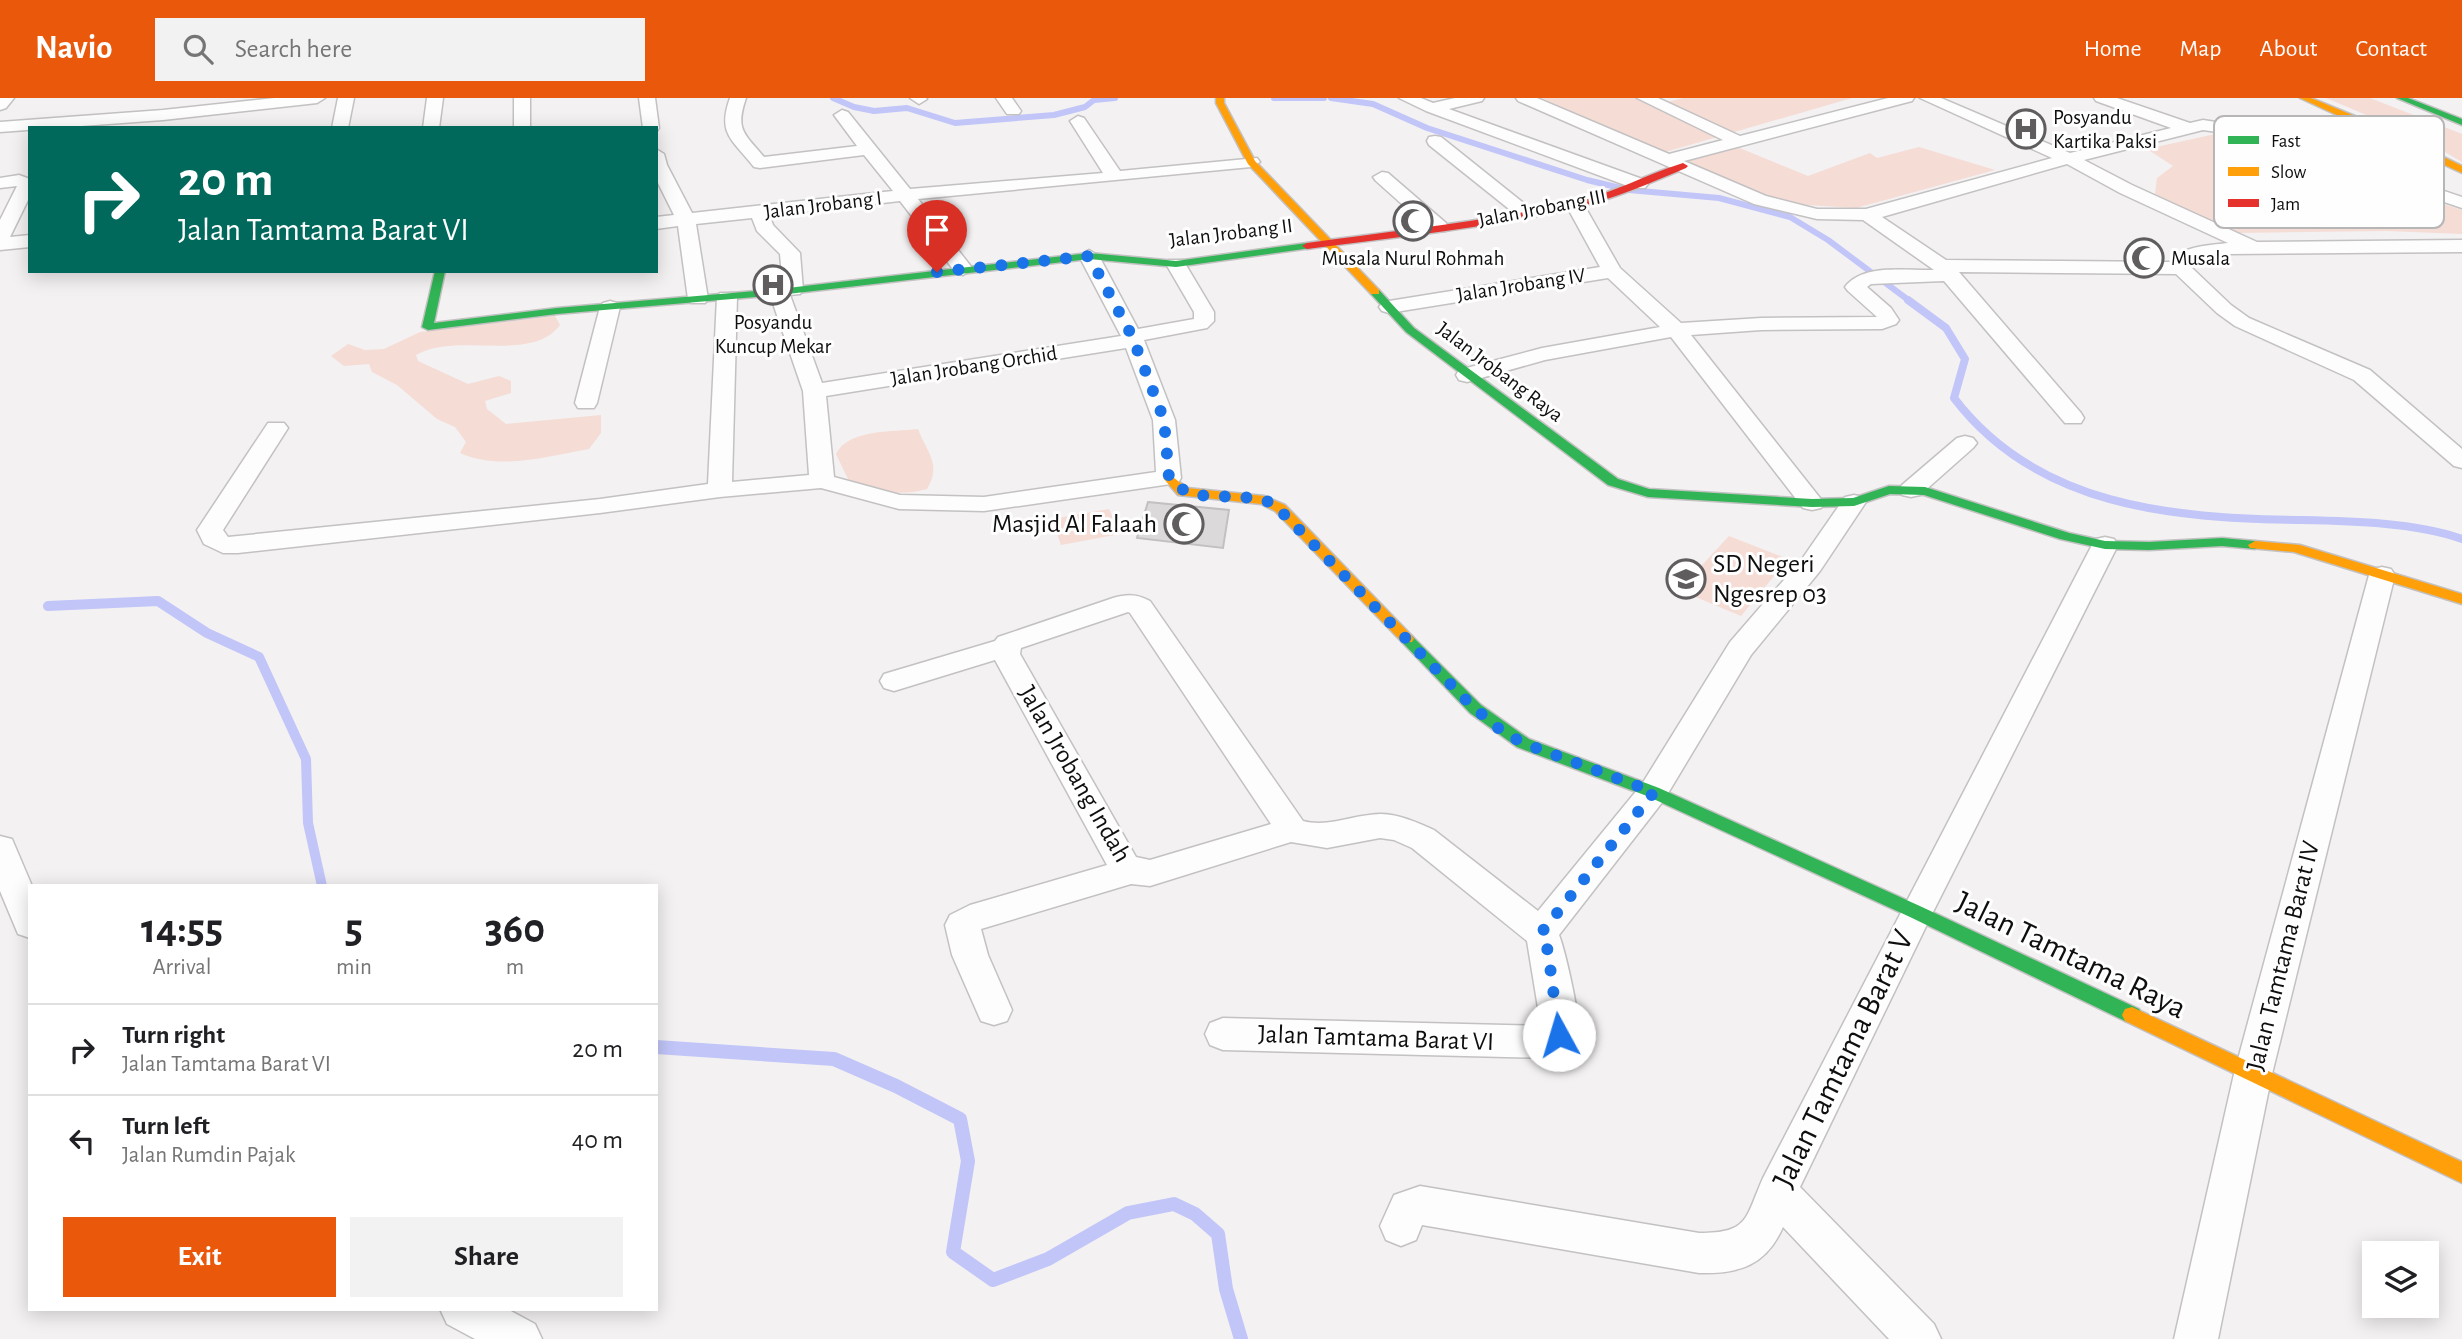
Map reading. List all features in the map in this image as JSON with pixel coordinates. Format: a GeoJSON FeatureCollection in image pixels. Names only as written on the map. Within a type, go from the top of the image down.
{"type":"FeatureCollection","features":[{"type":"Feature","properties":{"kind":"main road","name":"Jalan Jrobang Raya"},"geometry":{"type":"LineString","coordinates":[[1220,98],[1220,103],[1251,162],[1329,241],[1410,330],[1613,482],[1629,489],[1648,493],[1812,503],[1854,502],[1880,492],[1911,490],[1961,501],[2064,536],[2105,545],[2149,546],[2222,542],[2271,545],[2321,555],[2462,599]]}},
{"type":"Feature","properties":{"kind":"main road"},"geometry":{"type":"LineString","coordinates":[[2304,98],[2348,116]]}},
{"type":"Feature","properties":{"kind":"main road"},"geometry":{"type":"LineString","coordinates":[[2401,98],[2462,122]]}},
{"type":"Feature","properties":{"kind":"main road"},"geometry":{"type":"LineString","coordinates":[[2439,98],[2462,105]]}},
{"type":"Feature","properties":{"kind":"main road"},"geometry":{"type":"LineString","coordinates":[[2444,161],[2462,170]]}},
{"type":"Feature","properties":{"kind":"main road","name":"Jalan Jrobang III"},"geometry":{"type":"LineString","coordinates":[[1329,241],[1575,205],[1629,188],[1675,163]]}},
{"type":"Feature","properties":{"kind":"main road","name":"Jalan Jrobang II"},"geometry":{"type":"LineString","coordinates":[[440,273],[428,327],[786,291],[1089,256],[1176,264],[1329,241]]}},
{"type":"Feature","properties":{"kind":"main road","name":"Jalan Tamtama Raya"},"geometry":{"type":"LineString","coordinates":[[1169,478],[1183,492],[1195,495],[1254,498],[1273,503],[1471,705],[1503,732],[1551,755],[1654,792],[1916,912],[2462,1173]]}},
{"type":"Feature","properties":{"kind":"street"},"geometry":{"type":"LineString","coordinates":[[0,105],[6,98]]}},
{"type":"Feature","properties":{"kind":"street"},"geometry":{"type":"LineString","coordinates":[[104,119],[115,98]]}},
{"type":"Feature","properties":{"kind":"street"},"geometry":{"type":"LineString","coordinates":[[159,121],[172,98]]}},
{"type":"Feature","properties":{"kind":"street"},"geometry":{"type":"LineString","coordinates":[[0,127],[104,119],[159,121],[265,101],[317,98]]}},
{"type":"Feature","properties":{"kind":"street"},"geometry":{"type":"LineString","coordinates":[[340,126],[346,98]]}},
{"type":"Feature","properties":{"kind":"street"},"geometry":{"type":"LineString","coordinates":[[431,126],[435,98]]}},
{"type":"Feature","properties":{"kind":"street"},"geometry":{"type":"LineString","coordinates":[[522,98],[522,126]]}},
{"type":"Feature","properties":{"kind":"street"},"geometry":{"type":"LineString","coordinates":[[647,98],[651,126]]}},
{"type":"Feature","properties":{"kind":"street"},"geometry":{"type":"LineString","coordinates":[[738,98],[732,118],[735,132],[760,163],[870,149]]}},
{"type":"Feature","properties":{"kind":"street"},"geometry":{"type":"LineString","coordinates":[[1407,98],[1629,188]]}},
{"type":"Feature","properties":{"kind":"street"},"geometry":{"type":"LineString","coordinates":[[1432,108],[1476,98]]}},
{"type":"Feature","properties":{"kind":"street"},"geometry":{"type":"LineString","coordinates":[[1524,98],[1760,200],[1830,215],[1867,215],[2184,128],[2214,125]]}},
{"type":"Feature","properties":{"kind":"street"},"geometry":{"type":"LineString","coordinates":[[1645,98],[1740,142]]}},
{"type":"Feature","properties":{"kind":"street"},"geometry":{"type":"LineString","coordinates":[[1675,163],[1740,142],[1906,98]]}},
{"type":"Feature","properties":{"kind":"street"},"geometry":{"type":"LineString","coordinates":[[1928,98],[2070,159],[2126,189],[2254,248]]}},
{"type":"Feature","properties":{"kind":"street"},"geometry":{"type":"LineString","coordinates":[[2102,98],[2184,128]]}},
{"type":"Feature","properties":{"kind":"street"},"geometry":{"type":"LineString","coordinates":[[254,119],[265,101]]}},
{"type":"Feature","properties":{"kind":"street"},"geometry":{"type":"LineString","coordinates":[[842,115],[963,269]]}},
{"type":"Feature","properties":{"kind":"street"},"geometry":{"type":"LineString","coordinates":[[1078,121],[1115,177]]}},
{"type":"Feature","properties":{"kind":"street"},"geometry":{"type":"LineString","coordinates":[[1434,141],[1525,213]]}},
{"type":"Feature","properties":{"kind":"street"},"geometry":{"type":"LineString","coordinates":[[658,161],[685,220],[698,299]]}},
{"type":"Feature","properties":{"kind":"street","name":"Jalan Jrobang I"},"geometry":{"type":"LineString","coordinates":[[658,223],[906,195],[1251,162]]}},
{"type":"Feature","properties":{"kind":"street"},"geometry":{"type":"LineString","coordinates":[[1382,177],[1439,227]]}},
{"type":"Feature","properties":{"kind":"street"},"geometry":{"type":"LineString","coordinates":[[0,183],[19,180],[27,184],[0,238]]}},
{"type":"Feature","properties":{"kind":"street"},"geometry":{"type":"LineString","coordinates":[[2444,197],[2462,203]]}},
{"type":"Feature","properties":{"kind":"street"},"geometry":{"type":"LineString","coordinates":[[1575,205],[1612,271],[1676,330],[1812,503]]}},
{"type":"Feature","properties":{"kind":"street"},"geometry":{"type":"LineString","coordinates":[[760,212],[764,227],[790,253],[786,291],[814,391],[822,481]]}},
{"type":"Feature","properties":{"kind":"street"},"geometry":{"type":"LineString","coordinates":[[1867,215],[1946,271],[2073,418]]}},
{"type":"Feature","properties":{"kind":"street"},"geometry":{"type":"LineString","coordinates":[[0,244],[28,241]]}},
{"type":"Feature","properties":{"kind":"street"},"geometry":{"type":"LineString","coordinates":[[2181,268],[2182,260],[2190,255],[2254,248],[2462,246]]}},
{"type":"Feature","properties":{"kind":"street"},"geometry":{"type":"LineString","coordinates":[[276,428],[210,530],[213,539],[223,545],[547,512],[720,489],[822,481],[899,502],[931,505],[984,504],[1169,478],[1164,420],[1132,338],[1089,256]]}},
{"type":"Feature","properties":{"kind":"street","name":"Jalan Jrobang Orchid"},"geometry":{"type":"LineString","coordinates":[[814,391],[1132,338],[1200,324],[1204,321],[1204,312],[1176,264]]}},
{"type":"Feature","properties":{"kind":"street"},"geometry":{"type":"LineString","coordinates":[[1467,375],[1542,354],[1676,330],[1889,320],[1884,312],[1854,287],[1866,278],[1946,271],[2181,268],[2224,309],[2242,322],[2362,375],[2462,461]]}},
{"type":"Feature","properties":{"kind":"street","name":"Jalan Jrobang IV"},"geometry":{"type":"LineString","coordinates":[[1389,307],[1612,271]]}},
{"type":"Feature","properties":{"kind":"street"},"geometry":{"type":"LineString","coordinates":[[720,489],[727,297]]}},
{"type":"Feature","properties":{"kind":"street"},"geometry":{"type":"LineString","coordinates":[[586,403],[611,307]]}},
{"type":"Feature","properties":{"kind":"street"},"geometry":{"type":"LineString","coordinates":[[1911,490],[1965,443]]}},
{"type":"Feature","properties":{"kind":"street"},"geometry":{"type":"LineString","coordinates":[[894,681],[1006,647],[1013,639],[1132,603],[1140,607],[1292,830],[1320,838],[1380,826],[1401,829],[1423,839],[1541,933],[1654,792],[1740,649],[1811,565],[1854,502]]}},
{"type":"Feature","properties":{"kind":"street","name":"Jalan Tamtama Barat V"},"geometry":{"type":"LineString","coordinates":[[1401,1226],[1404,1213],[1415,1205],[1420,1205],[1699,1253],[1719,1254],[1738,1250],[1762,1233],[1777,1192],[1916,912],[2105,545]]}},
{"type":"Feature","properties":{"kind":"street","name":"Jalan Tamtama Barat IV"},"geometry":{"type":"LineString","coordinates":[[2196,1339],[2253,1074],[2382,575]]}},
{"type":"Feature","properties":{"kind":"street","name":"Jalan Jrobang Indah"},"geometry":{"type":"LineString","coordinates":[[1006,647],[1006,654],[1124,866],[1131,871],[1150,873],[1292,830]]}},
{"type":"Feature","properties":{"kind":"street"},"geometry":{"type":"LineString","coordinates":[[0,848],[28,919]]}},
{"type":"Feature","properties":{"kind":"street"},"geometry":{"type":"LineString","coordinates":[[994,1010],[970,955],[961,931],[962,925],[970,919],[1131,871]]}},
{"type":"Feature","properties":{"kind":"street","name":"Jalan Tamtama Barat VI"},"geometry":{"type":"LineString","coordinates":[[1223,1034],[1551,1042],[1560,1031],[1548,951],[1541,933]]}},
{"type":"Feature","properties":{"kind":"street"},"geometry":{"type":"LineString","coordinates":[[1777,1192],[1919,1339]]}},
{"type":"Feature","properties":{"kind":"street"},"geometry":{"type":"LineString","coordinates":[[466,1311],[520,1339]]}},
{"type":"Feature","properties":{"kind":"shaded area"},"geometry":{"type":"Polygon","coordinates":[[[1542,98],[1647,98],[1660,104],[1683,98],[1852,98],[1662,153],[1542,98]]]}},
{"type":"Feature","properties":{"kind":"shaded area"},"geometry":{"type":"Polygon","coordinates":[[[2326,98],[2370,98],[2416,116],[2369,116],[2326,98]]]}},
{"type":"Feature","properties":{"kind":"shaded area"},"geometry":{"type":"Polygon","coordinates":[[[2444,127],[2462,134],[2462,162],[2444,151],[2444,127]]]}},
{"type":"Feature","properties":{"kind":"shaded area"},"geometry":{"type":"Polygon","coordinates":[[[2214,134],[2214,222],[2155,194],[2157,178],[2173,166],[2147,149],[2214,134]]]}},
{"type":"Feature","properties":{"kind":"shaded area"},"geometry":{"type":"Polygon","coordinates":[[[1737,147],[1808,176],[1870,153],[1877,158],[1919,147],[1995,170],[1856,208],[1807,205],[1767,196],[1684,162],[1737,147]]]}},
{"type":"Feature","properties":{"kind":"shaded area"},"geometry":{"type":"Polygon","coordinates":[[[2444,204],[2462,210],[2462,234],[2387,231],[2237,233],[2226,228],[2444,228],[2444,204]]]}},
{"type":"Feature","properties":{"kind":"shaded area"},"geometry":{"type":"Polygon","coordinates":[[[555,316],[560,325],[547,337],[531,343],[452,346],[433,348],[416,355],[418,361],[468,384],[499,376],[511,381],[511,393],[485,401],[487,409],[506,424],[601,415],[601,433],[589,449],[541,458],[491,461],[460,453],[466,442],[455,427],[437,419],[397,385],[372,372],[369,364],[344,366],[331,356],[348,344],[365,350],[384,349],[420,332],[555,316]]]}},
{"type":"Feature","properties":{"kind":"shaded area"},"geometry":{"type":"Polygon","coordinates":[[[918,429],[933,465],[927,489],[906,493],[887,492],[848,479],[836,454],[850,440],[872,433],[918,429]]]}},
{"type":"Feature","properties":{"kind":"shaded area"},"geometry":{"type":"Polygon","coordinates":[[[1109,509],[1120,534],[1061,545],[1052,519],[1109,509]]]}},
{"type":"Feature","properties":{"kind":"shaded area"},"geometry":{"type":"Polygon","coordinates":[[[1729,536],[1788,559],[1741,616],[1679,590],[1729,536]]]}},
{"type":"Feature","properties":{"kind":"building","name":"Masjid Al Falaah"},"geometry":{"type":"Polygon","coordinates":[[[1148,502],[1229,510],[1223,548],[1137,538],[1148,502]]]}},
{"type":"Feature","properties":{"kind":"waterway"},"geometry":{"type":"LineString","coordinates":[[833,98],[854,107],[874,111],[907,108],[955,123],[1054,115],[1085,107],[1094,100],[1115,98]]}},
{"type":"Feature","properties":{"kind":"waterway"},"geometry":{"type":"LineString","coordinates":[[1274,98],[1324,98]]}},
{"type":"Feature","properties":{"kind":"waterway"},"geometry":{"type":"LineString","coordinates":[[1331,98],[1373,104],[1427,128],[1587,180],[1629,190],[1719,198],[1790,217],[1828,240],[1911,302]]}},
{"type":"Feature","properties":{"kind":"waterway"},"geometry":{"type":"LineString","coordinates":[[1908,300],[1946,328],[1965,359],[1954,398],[1987,434],[2025,463],[2066,484],[2110,499],[2156,509],[2250,519],[2382,524],[2424,529],[2462,539]]}},
{"type":"Feature","properties":{"kind":"waterway"},"geometry":{"type":"LineString","coordinates":[[48,606],[158,601],[207,633],[259,657],[306,759],[308,823],[322,884]]}},
{"type":"Feature","properties":{"kind":"waterway"},"geometry":{"type":"LineString","coordinates":[[658,1047],[834,1059],[896,1086],[960,1119],[968,1161],[953,1252],[993,1280],[1048,1259],[1128,1213],[1174,1204],[1195,1214],[1218,1234],[1226,1289],[1241,1339]]}},
{"type":"Feature","properties":{"kind":"traffic: fast"},"geometry":{"type":"LineString","coordinates":[[2401,98],[2462,122]]}},
{"type":"Feature","properties":{"kind":"traffic: fast"},"geometry":{"type":"LineString","coordinates":[[440,273],[428,327],[557,311],[779,292],[1089,256],[1176,264],[1307,246]]}},
{"type":"Feature","properties":{"kind":"traffic: fast"},"geometry":{"type":"LineString","coordinates":[[1375,292],[1410,330],[1613,482],[1648,493],[1812,503],[1854,502],[1889,490],[1925,491],[2065,536],[2105,545],[2149,546],[2222,542],[2255,545]]}},
{"type":"Feature","properties":{"kind":"traffic: fast"},"geometry":{"type":"LineString","coordinates":[[1407,639],[1476,709],[1523,743],[1653,792],[1916,912],[2132,1015]]}},
{"type":"Feature","properties":{"kind":"traffic: slow"},"geometry":{"type":"LineString","coordinates":[[1220,98],[1220,103],[1251,162],[1375,292]]}},
{"type":"Feature","properties":{"kind":"traffic: slow"},"geometry":{"type":"LineString","coordinates":[[2304,98],[2347,116]]}},
{"type":"Feature","properties":{"kind":"traffic: slow"},"geometry":{"type":"LineString","coordinates":[[2444,161],[2462,170]]}},
{"type":"Feature","properties":{"kind":"traffic: slow"},"geometry":{"type":"LineString","coordinates":[[1169,478],[1183,492],[1264,500],[1280,508],[1407,639]]}},
{"type":"Feature","properties":{"kind":"traffic: slow"},"geometry":{"type":"LineString","coordinates":[[2255,545],[2295,548],[2462,599]]}},
{"type":"Feature","properties":{"kind":"traffic: slow"},"geometry":{"type":"LineString","coordinates":[[2132,1015],[2462,1173]]}},
{"type":"Feature","properties":{"kind":"traffic: jam"},"geometry":{"type":"LineString","coordinates":[[1307,246],[1472,223],[1575,205],[1619,192],[1683,166]]}},
{"type":"Feature","properties":{"kind":"place","name":"Posyandu Kartika Paksi"},"geometry":{"type":"Point","coordinates":[2026,129]}},
{"type":"Feature","properties":{"kind":"place","name":"Musala Nurul Rohmah"},"geometry":{"type":"Point","coordinates":[1413,221]}},
{"type":"Feature","properties":{"kind":"place","name":"Musala"},"geometry":{"type":"Point","coordinates":[2144,258]}},
{"type":"Feature","properties":{"kind":"place","name":"Posyandu Kuncup Mekar"},"geometry":{"type":"Point","coordinates":[773,285]}},
{"type":"Feature","properties":{"kind":"place","name":"Masjid Al Falaah"},"geometry":{"type":"Point","coordinates":[1184,524]}},
{"type":"Feature","properties":{"kind":"place","name":"SD Negeri Ngesrep 03"},"geometry":{"type":"Point","coordinates":[1686,579]}},
{"type":"Feature","properties":{"kind":"route"},"geometry":{"type":"LineString","coordinates":[[937,272],[1089,256],[1132,336],[1164,420],[1169,478],[1175,486],[1183,492],[1195,495],[1254,498],[1273,503],[1426,656],[1471,705],[1503,732],[1551,755],[1654,792],[1541,933],[1548,951],[1559,1035]]}}]}
